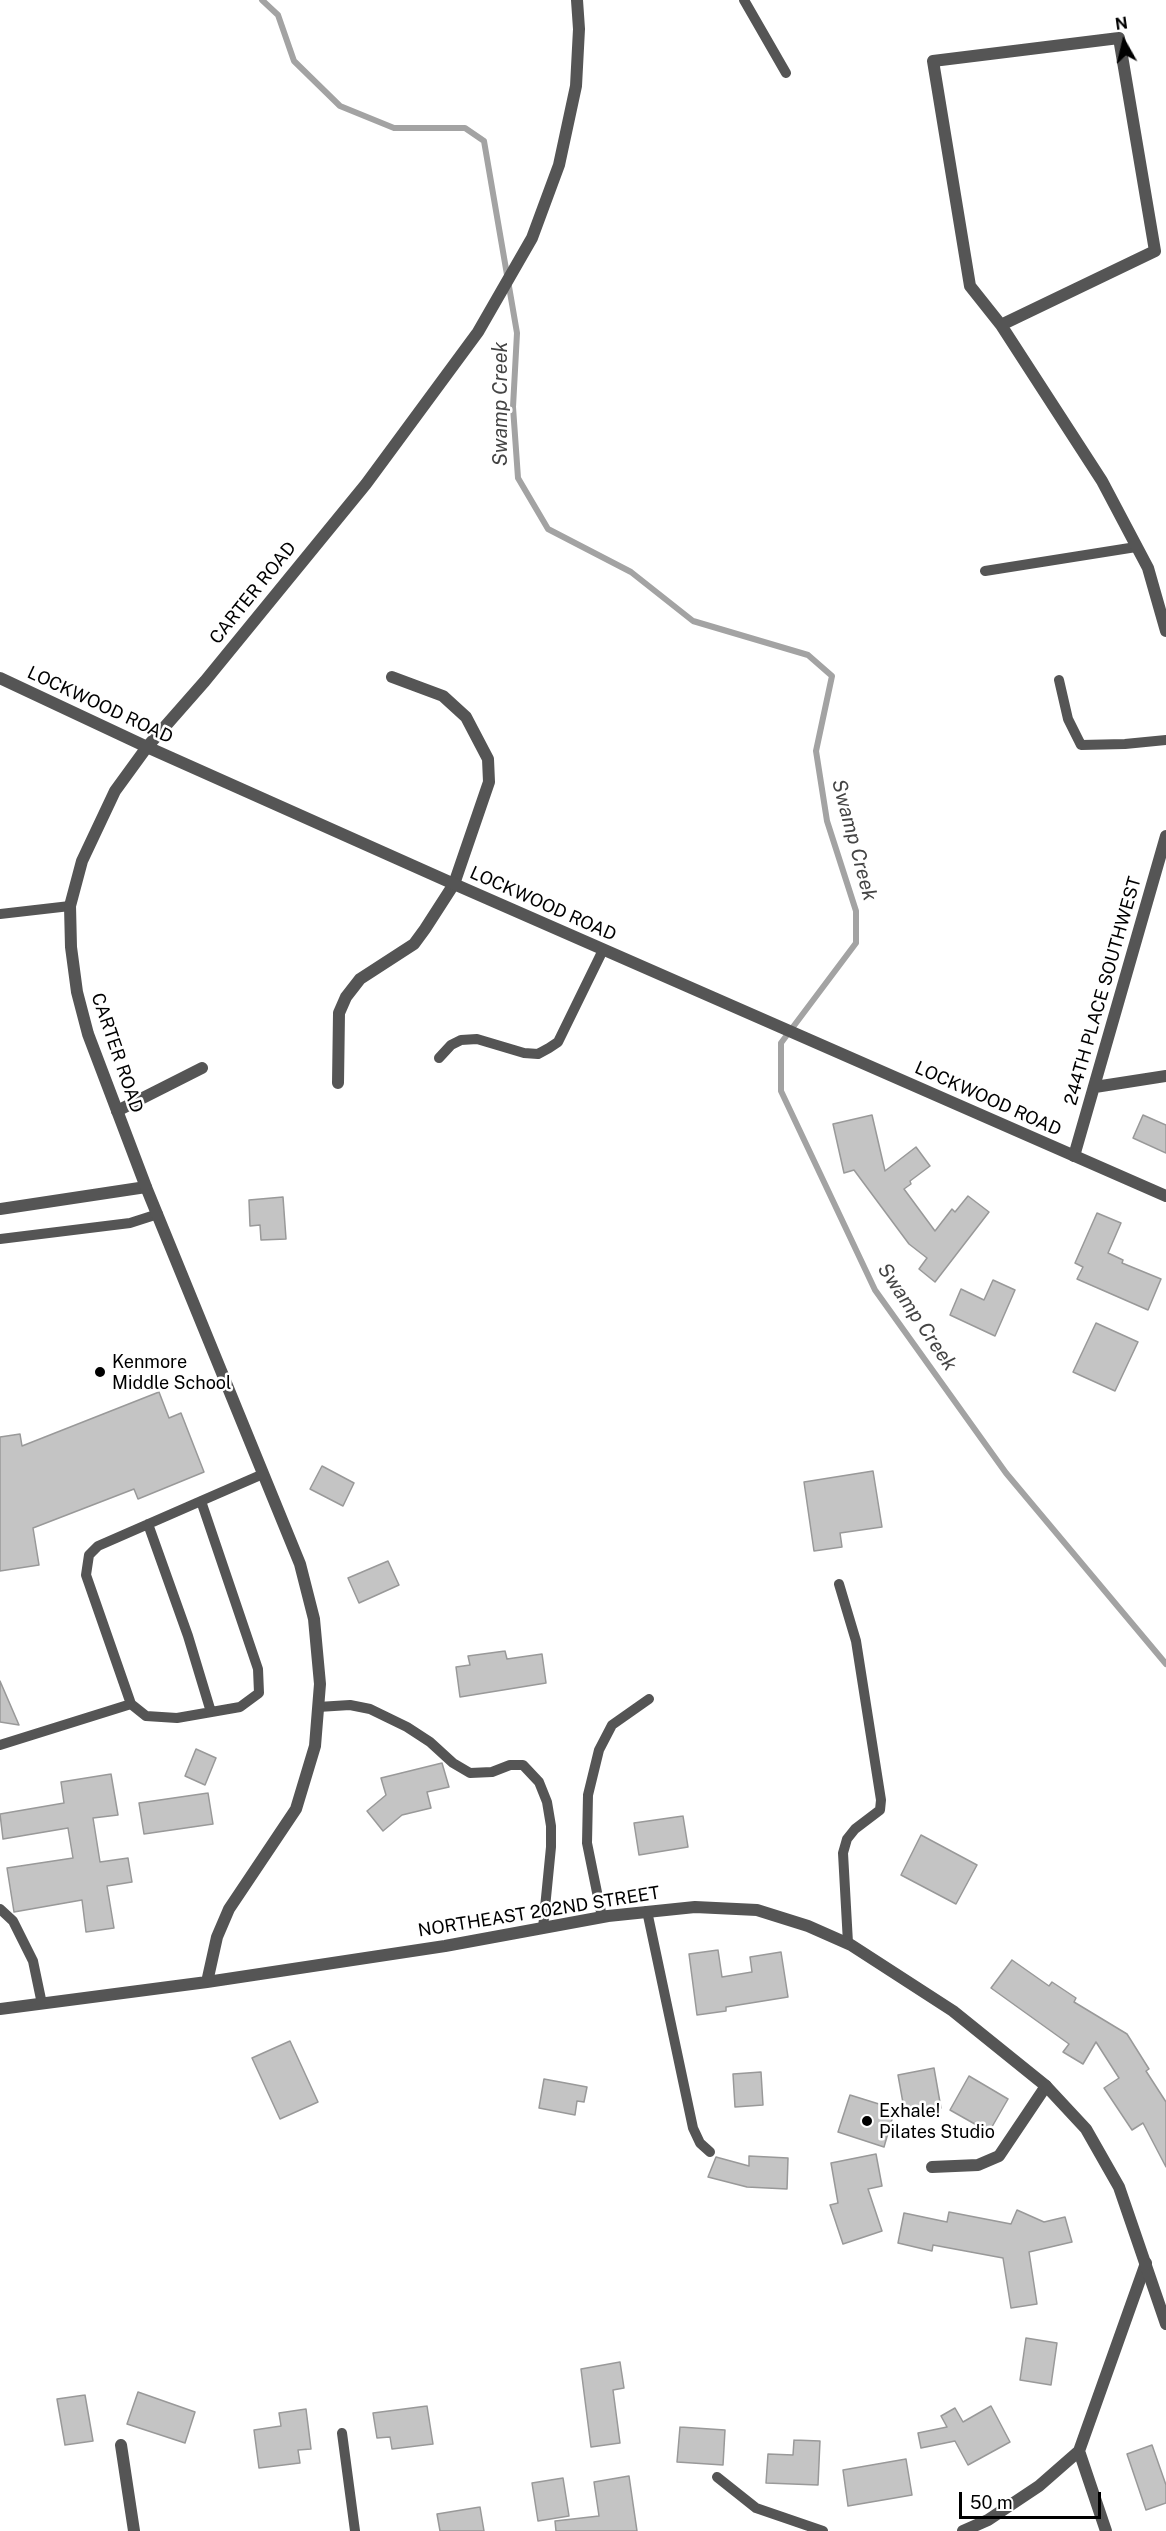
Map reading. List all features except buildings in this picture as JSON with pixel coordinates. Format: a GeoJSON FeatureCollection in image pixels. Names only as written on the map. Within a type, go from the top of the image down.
{"type":"FeatureCollection","features":[{"type":"Feature","properties":{"kind":"street","name":"CARTER ROAD"},"geometry":{"type":"LineString","coordinates":[[207,1982],[217,1937],[229,1909],[296,1809],[315,1746],[320,1684],[314,1619],[300,1564],[146,1187],[88,1034],[77,992],[71,947],[70,906],[82,861],[110,801],[147,747],[205,681],[366,484],[478,332],[532,238],[559,165],[576,86],[579,29],[577,0]]}},
{"type":"Feature","properties":{"kind":"street"},"geometry":{"type":"LineString","coordinates":[[1001,325],[1155,251],[1119,39],[933,61],[970,286],[1001,325],[1102,482],[1148,568],[1166,631]]}},
{"type":"Feature","properties":{"kind":"street"},"geometry":{"type":"LineString","coordinates":[[338,1083],[339,1013],[346,997],[360,979],[414,944],[454,884],[489,782],[488,759],[466,717],[444,696],[392,677]]}},
{"type":"Feature","properties":{"kind":"street","name":"LOCKWOOD ROAD"},"geometry":{"type":"LineString","coordinates":[[0,678],[147,747],[454,884],[753,1013],[1166,1196]]}},
{"type":"Feature","properties":{"kind":"street","name":"244TH PLACE SOUTHWEST"},"geometry":{"type":"LineString","coordinates":[[1074,1156],[1166,836]]}},
{"type":"Feature","properties":{"kind":"street"},"geometry":{"type":"LineString","coordinates":[[117,1111],[202,1068]]}},
{"type":"Feature","properties":{"kind":"street"},"geometry":{"type":"LineString","coordinates":[[1095,1087],[1166,1076]]}},
{"type":"Feature","properties":{"kind":"street"},"geometry":{"type":"LineString","coordinates":[[0,1209],[146,1187]]}},
{"type":"Feature","properties":{"kind":"street","name":"NORTHEAST 202ND STREET"},"geometry":{"type":"LineString","coordinates":[[0,2009],[207,1982],[446,1946],[602,1917],[647,1911],[695,1907],[757,1910],[808,1926],[848,1943],[953,2011],[1046,2086],[1086,2129],[1119,2187],[1166,2324]]}},
{"type":"Feature","properties":{"kind":"street"},"geometry":{"type":"LineString","coordinates":[[932,2167],[978,2165],[999,2156],[1046,2086]]}},
{"type":"Feature","properties":{"kind":"street"},"geometry":{"type":"LineString","coordinates":[[963,2531],[988,2520],[1039,2486],[1079,2451],[1146,2263]]}},
{"type":"Feature","properties":{"kind":"street"},"geometry":{"type":"LineString","coordinates":[[121,2445],[134,2531]]}},
{"type":"Feature","properties":{"kind":"street"},"geometry":{"type":"LineString","coordinates":[[1079,2451],[1106,2531]]}},
{"type":"Feature","properties":{"kind":"lane"},"geometry":{"type":"LineString","coordinates":[[744,0],[786,73]]}},
{"type":"Feature","properties":{"kind":"lane"},"geometry":{"type":"LineString","coordinates":[[985,571],[1136,547]]}},
{"type":"Feature","properties":{"kind":"lane"},"geometry":{"type":"LineString","coordinates":[[1059,680],[1068,719],[1081,745],[1166,740]]}},
{"type":"Feature","properties":{"kind":"lane"},"geometry":{"type":"LineString","coordinates":[[0,914],[70,906]]}},
{"type":"Feature","properties":{"kind":"lane"},"geometry":{"type":"LineString","coordinates":[[439,1058],[461,1040],[477,1039],[524,1053],[538,1054],[549,1048],[558,1042],[603,950]]}},
{"type":"Feature","properties":{"kind":"lane"},"geometry":{"type":"LineString","coordinates":[[0,1239],[160,1218]]}},
{"type":"Feature","properties":{"kind":"lane"},"geometry":{"type":"LineString","coordinates":[[201,1501],[258,1669],[260,1693],[240,1707],[177,1718],[146,1716],[131,1704],[86,1575],[89,1555],[98,1546],[148,1524],[263,1474]]}},
{"type":"Feature","properties":{"kind":"lane"},"geometry":{"type":"LineString","coordinates":[[148,1524],[188,1635],[211,1712]]}},
{"type":"Feature","properties":{"kind":"lane"},"geometry":{"type":"LineString","coordinates":[[839,1584],[856,1641],[880,1800],[880,1810],[855,1829],[847,1839],[843,1853],[848,1943]]}},
{"type":"Feature","properties":{"kind":"lane"},"geometry":{"type":"LineString","coordinates":[[602,1917],[587,1843],[588,1795],[599,1750],[612,1725],[649,1699]]}},
{"type":"Feature","properties":{"kind":"lane"},"geometry":{"type":"LineString","coordinates":[[0,1745],[131,1704]]}},
{"type":"Feature","properties":{"kind":"lane"},"geometry":{"type":"LineString","coordinates":[[318,1707],[350,1705],[370,1709],[407,1727],[430,1742],[453,1763],[470,1773],[492,1772],[510,1765],[523,1765],[539,1782],[547,1802],[551,1826],[543,1928]]}},
{"type":"Feature","properties":{"kind":"lane"},"geometry":{"type":"LineString","coordinates":[[0,1909],[13,1921],[33,1961],[42,2004]]}},
{"type":"Feature","properties":{"kind":"lane"},"geometry":{"type":"LineString","coordinates":[[647,1911],[693,2128],[700,2143],[710,2152]]}},
{"type":"Feature","properties":{"kind":"lane"},"geometry":{"type":"LineString","coordinates":[[342,2433],[356,2531]]}},
{"type":"Feature","properties":{"kind":"lane"},"geometry":{"type":"LineString","coordinates":[[717,2477],[756,2508],[823,2531]]}},
{"type":"Feature","properties":{"kind":"waterway","name":"Swamp Creek"},"geometry":{"type":"LineString","coordinates":[[262,0],[278,15],[294,61],[340,106],[394,128],[465,128],[484,141],[517,333],[513,407],[518,478],[548,529],[631,572],[693,621],[808,655],[832,676],[816,751],[827,821],[856,911],[856,943],[781,1043],[781,1091],[875,1290],[1006,1473],[1166,1664]]}},
{"type":"Feature","properties":{"kind":"place","name":"Kenmore Middle School"},"geometry":{"type":"Point","coordinates":[100,1372]}},
{"type":"Feature","properties":{"kind":"place","name":"Exhale! Pilates Studio"},"geometry":{"type":"Point","coordinates":[867,2121]}}]}
